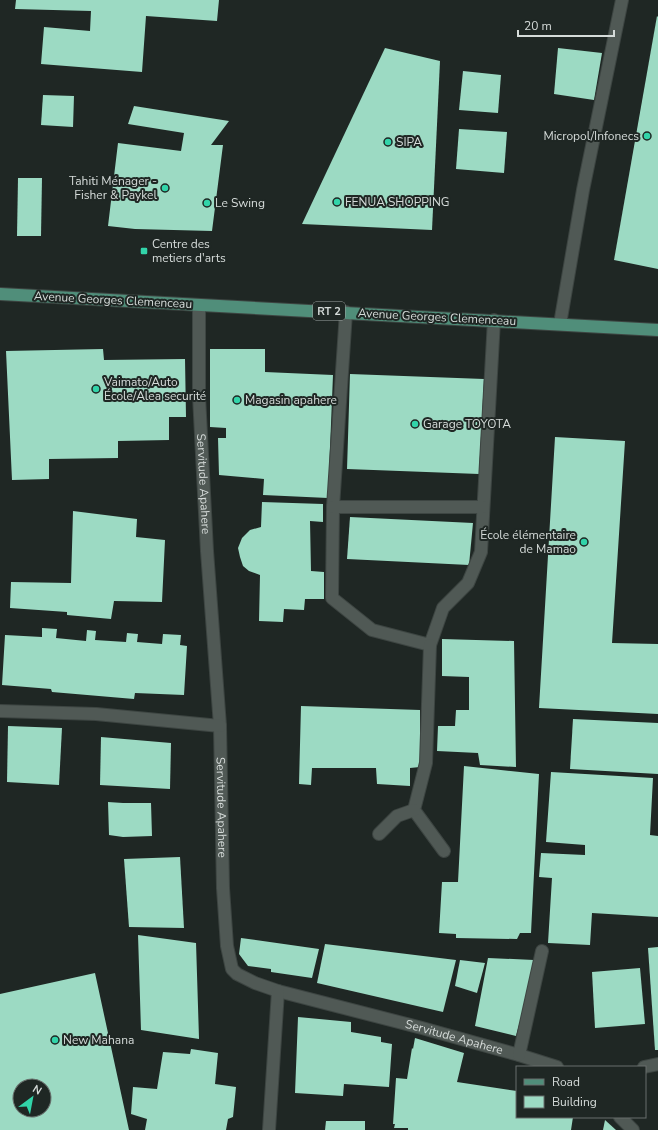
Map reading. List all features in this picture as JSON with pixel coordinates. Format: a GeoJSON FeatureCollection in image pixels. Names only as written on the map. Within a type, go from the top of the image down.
{"type":"FeatureCollection","features":[{"type":"Feature","properties":{"kind":"main road","name":"Avenue Georges Clemenceau"},"geometry":{"type":"LineString","coordinates":[[0,294],[658,330]]}},
{"type":"Feature","properties":{"kind":"street"},"geometry":{"type":"LineString","coordinates":[[560,324],[583,190],[622,0]]}},
{"type":"Feature","properties":{"kind":"street","name":"Servitude Apahere"},"geometry":{"type":"LineString","coordinates":[[199,305],[200,411],[207,551],[220,726],[223,888],[227,946],[232,969],[237,974],[255,983],[278,991],[422,1028],[554,1066]]}},
{"type":"Feature","properties":{"kind":"street"},"geometry":{"type":"LineString","coordinates":[[346,312],[333,507],[332,598],[372,630],[430,645]]}},
{"type":"Feature","properties":{"kind":"street"},"geometry":{"type":"LineString","coordinates":[[414,810],[426,763],[430,645],[443,608],[468,583],[481,552],[494,320]]}},
{"type":"Feature","properties":{"kind":"street"},"geometry":{"type":"LineString","coordinates":[[333,507],[483,507]]}},
{"type":"Feature","properties":{"kind":"street"},"geometry":{"type":"LineString","coordinates":[[0,711],[96,714],[220,726]]}},
{"type":"Feature","properties":{"kind":"street"},"geometry":{"type":"LineString","coordinates":[[379,834],[397,816],[414,810]]}},
{"type":"Feature","properties":{"kind":"street"},"geometry":{"type":"LineString","coordinates":[[414,810],[444,851]]}},
{"type":"Feature","properties":{"kind":"street"},"geometry":{"type":"LineString","coordinates":[[519,1055],[542,951]]}},
{"type":"Feature","properties":{"kind":"street"},"geometry":{"type":"LineString","coordinates":[[269,1130],[278,991]]}},
{"type":"Feature","properties":{"kind":"street"},"geometry":{"type":"LineString","coordinates":[[646,1067],[658,1064]]}},
{"type":"Feature","properties":{"kind":"street"},"geometry":{"type":"LineString","coordinates":[[621,1118],[633,1130]]}},
{"type":"Feature","properties":{"kind":"building"},"geometry":{"type":"Polygon","coordinates":[[[16,0],[219,0],[217,21],[146,16],[142,72],[41,64],[44,27],[90,31],[91,11],[15,9],[16,0]]]}},
{"type":"Feature","properties":{"kind":"building","name":"Micropol/Infonecs"},"geometry":{"type":"Polygon","coordinates":[[[657,16],[658,17],[658,269],[614,260],[657,16]]]}},
{"type":"Feature","properties":{"kind":"building","name":"SIPA"},"geometry":{"type":"Polygon","coordinates":[[[385,48],[440,61],[432,230],[302,224],[385,48]]]}},
{"type":"Feature","properties":{"kind":"building"},"geometry":{"type":"Polygon","coordinates":[[[558,48],[602,53],[594,100],[554,94],[558,48]]]}},
{"type":"Feature","properties":{"kind":"building"},"geometry":{"type":"Polygon","coordinates":[[[463,71],[501,75],[498,113],[459,110],[463,71]]]}},
{"type":"Feature","properties":{"kind":"building"},"geometry":{"type":"Polygon","coordinates":[[[43,95],[74,96],[73,127],[41,125],[43,95]]]}},
{"type":"Feature","properties":{"kind":"building","name":"Tahiti Ménager - Fisher & Paykel"},"geometry":{"type":"Polygon","coordinates":[[[134,106],[229,121],[211,145],[223,145],[212,231],[135,229],[108,226],[118,143],[181,151],[184,133],[128,124],[134,106]]]}},
{"type":"Feature","properties":{"kind":"building"},"geometry":{"type":"Polygon","coordinates":[[[459,129],[507,132],[504,173],[456,169],[459,129]]]}},
{"type":"Feature","properties":{"kind":"building"},"geometry":{"type":"Polygon","coordinates":[[[18,178],[42,178],[41,236],[17,236],[18,178]]]}},
{"type":"Feature","properties":{"kind":"building","name":"Vaimato/Auto École/Alea securité"},"geometry":{"type":"Polygon","coordinates":[[[103,349],[104,360],[185,359],[186,417],[169,417],[169,440],[118,441],[118,458],[49,459],[49,479],[12,480],[6,351],[103,349]]]}},
{"type":"Feature","properties":{"kind":"building"},"geometry":{"type":"Polygon","coordinates":[[[210,349],[265,349],[265,372],[333,375],[328,498],[263,495],[264,479],[219,475],[218,438],[226,438],[226,428],[210,427],[210,349]]]}},
{"type":"Feature","properties":{"kind":"building","name":"Garage TOYOTA"},"geometry":{"type":"Polygon","coordinates":[[[350,374],[484,379],[479,474],[347,469],[350,374]]]}},
{"type":"Feature","properties":{"kind":"building","name":"École élémentaire de Mamao"},"geometry":{"type":"Polygon","coordinates":[[[555,437],[625,441],[612,643],[658,644],[658,714],[539,708],[555,437]]]}},
{"type":"Feature","properties":{"kind":"building"},"geometry":{"type":"Polygon","coordinates":[[[262,502],[323,504],[323,522],[310,521],[311,571],[324,572],[324,599],[305,599],[304,610],[284,609],[283,622],[259,621],[260,575],[249,571],[243,566],[238,548],[242,538],[250,530],[261,527],[262,502]]]}},
{"type":"Feature","properties":{"kind":"building"},"geometry":{"type":"Polygon","coordinates":[[[73,511],[137,519],[136,537],[165,540],[162,602],[114,601],[111,619],[67,615],[67,612],[10,608],[11,582],[71,583],[73,511]]]}},
{"type":"Feature","properties":{"kind":"building"},"geometry":{"type":"Polygon","coordinates":[[[350,517],[473,523],[469,565],[347,559],[350,517]]]}},
{"type":"Feature","properties":{"kind":"building"},"geometry":{"type":"Polygon","coordinates":[[[42,628],[57,629],[56,638],[86,641],[87,630],[96,631],[95,640],[126,642],[127,633],[138,634],[137,642],[162,644],[163,634],[181,635],[180,645],[187,646],[184,695],[135,693],[134,699],[52,692],[51,689],[2,685],[5,635],[42,637],[42,628]]]}},
{"type":"Feature","properties":{"kind":"building"},"geometry":{"type":"Polygon","coordinates":[[[442,639],[514,641],[516,767],[480,765],[478,753],[437,751],[438,726],[455,726],[456,710],[469,710],[469,677],[442,676],[442,639]]]}},
{"type":"Feature","properties":{"kind":"building"},"geometry":{"type":"Polygon","coordinates":[[[301,706],[420,710],[420,767],[410,768],[410,786],[377,784],[376,768],[312,768],[311,785],[299,784],[301,706]]]}},
{"type":"Feature","properties":{"kind":"building"},"geometry":{"type":"Polygon","coordinates":[[[573,719],[658,723],[658,774],[570,769],[573,719]]]}},
{"type":"Feature","properties":{"kind":"building"},"geometry":{"type":"Polygon","coordinates":[[[8,726],[62,728],[59,785],[7,782],[8,726]]]}},
{"type":"Feature","properties":{"kind":"building"},"geometry":{"type":"Polygon","coordinates":[[[101,737],[171,743],[170,789],[100,785],[101,737]]]}},
{"type":"Feature","properties":{"kind":"building"},"geometry":{"type":"Polygon","coordinates":[[[464,766],[539,774],[531,933],[520,933],[517,939],[456,938],[456,934],[439,933],[442,882],[458,882],[464,766]]]}},
{"type":"Feature","properties":{"kind":"building"},"geometry":{"type":"Polygon","coordinates":[[[551,772],[653,778],[650,835],[658,836],[658,917],[592,913],[590,945],[548,943],[552,878],[539,877],[541,853],[585,855],[585,845],[546,842],[551,772]]]}},
{"type":"Feature","properties":{"kind":"building"},"geometry":{"type":"Polygon","coordinates":[[[108,802],[151,803],[152,836],[123,837],[109,835],[108,802]]]}},
{"type":"Feature","properties":{"kind":"building"},"geometry":{"type":"Polygon","coordinates":[[[180,857],[184,928],[129,927],[124,859],[180,857]]]}},
{"type":"Feature","properties":{"kind":"building"},"geometry":{"type":"Polygon","coordinates":[[[138,935],[196,943],[199,1039],[141,1030],[138,935]]]}},
{"type":"Feature","properties":{"kind":"building"},"geometry":{"type":"Polygon","coordinates":[[[241,938],[319,949],[312,978],[271,972],[271,969],[248,966],[239,954],[241,938]]]}},
{"type":"Feature","properties":{"kind":"building"},"geometry":{"type":"Polygon","coordinates":[[[325,944],[456,960],[443,1012],[317,983],[325,944]]]}},
{"type":"Feature","properties":{"kind":"building"},"geometry":{"type":"Polygon","coordinates":[[[658,947],[658,1050],[655,1050],[648,948],[658,947]]]}},
{"type":"Feature","properties":{"kind":"building"},"geometry":{"type":"Polygon","coordinates":[[[488,958],[534,960],[522,1025],[519,1025],[516,1036],[475,1026],[488,958]]]}},
{"type":"Feature","properties":{"kind":"building"},"geometry":{"type":"Polygon","coordinates":[[[460,960],[485,963],[477,993],[455,986],[460,960]]]}},
{"type":"Feature","properties":{"kind":"building"},"geometry":{"type":"Polygon","coordinates":[[[640,968],[645,1024],[595,1028],[592,972],[640,968]]]}},
{"type":"Feature","properties":{"kind":"building","name":"New Mahana"},"geometry":{"type":"Polygon","coordinates":[[[95,973],[129,1130],[0,1130],[0,994],[95,973]]]}},
{"type":"Feature","properties":{"kind":"building"},"geometry":{"type":"Polygon","coordinates":[[[298,1017],[351,1022],[351,1032],[381,1037],[381,1042],[392,1044],[389,1087],[344,1084],[343,1096],[295,1093],[298,1017]]]}},
{"type":"Feature","properties":{"kind":"building"},"geometry":{"type":"Polygon","coordinates":[[[415,1038],[464,1053],[457,1082],[516,1091],[516,1118],[573,1118],[571,1130],[408,1130],[408,1128],[394,1128],[396,1078],[407,1079],[412,1048],[413,1049],[415,1038]]]}},
{"type":"Feature","properties":{"kind":"building"},"geometry":{"type":"Polygon","coordinates":[[[191,1049],[218,1053],[215,1084],[236,1087],[233,1117],[228,1119],[226,1130],[145,1130],[147,1119],[131,1114],[133,1087],[157,1089],[163,1052],[190,1054],[191,1049]]]}},
{"type":"Feature","properties":{"kind":"building"},"geometry":{"type":"Polygon","coordinates":[[[605,1120],[616,1130],[603,1130],[605,1120]]]}},
{"type":"Feature","properties":{"kind":"building"},"geometry":{"type":"Polygon","coordinates":[[[326,1121],[365,1121],[365,1130],[325,1130],[326,1121]]]}},
{"type":"Feature","properties":{"kind":"place","name":"Micropol/Infonecs"},"geometry":{"type":"Point","coordinates":[647,136]}},
{"type":"Feature","properties":{"kind":"place","name":"SIPA"},"geometry":{"type":"Point","coordinates":[388,142]}},
{"type":"Feature","properties":{"kind":"place","name":"Tahiti Ménager - Fisher & Paykel"},"geometry":{"type":"Point","coordinates":[165,188]}},
{"type":"Feature","properties":{"kind":"place","name":"FENUA SHOPPING"},"geometry":{"type":"Point","coordinates":[337,202]}},
{"type":"Feature","properties":{"kind":"place","name":"Le Swing"},"geometry":{"type":"Point","coordinates":[207,203]}},
{"type":"Feature","properties":{"kind":"place","name":"Centre des metiers d'arts"},"geometry":{"type":"Point","coordinates":[144,251]}},
{"type":"Feature","properties":{"kind":"place","name":"Vaimato/Auto École/Alea securité"},"geometry":{"type":"Point","coordinates":[96,389]}},
{"type":"Feature","properties":{"kind":"place","name":"Magasin apahere"},"geometry":{"type":"Point","coordinates":[237,400]}},
{"type":"Feature","properties":{"kind":"place","name":"Garage TOYOTA"},"geometry":{"type":"Point","coordinates":[415,424]}},
{"type":"Feature","properties":{"kind":"place","name":"École élémentaire de Mamao"},"geometry":{"type":"Point","coordinates":[584,542]}},
{"type":"Feature","properties":{"kind":"place","name":"New Mahana"},"geometry":{"type":"Point","coordinates":[55,1040]}}]}
